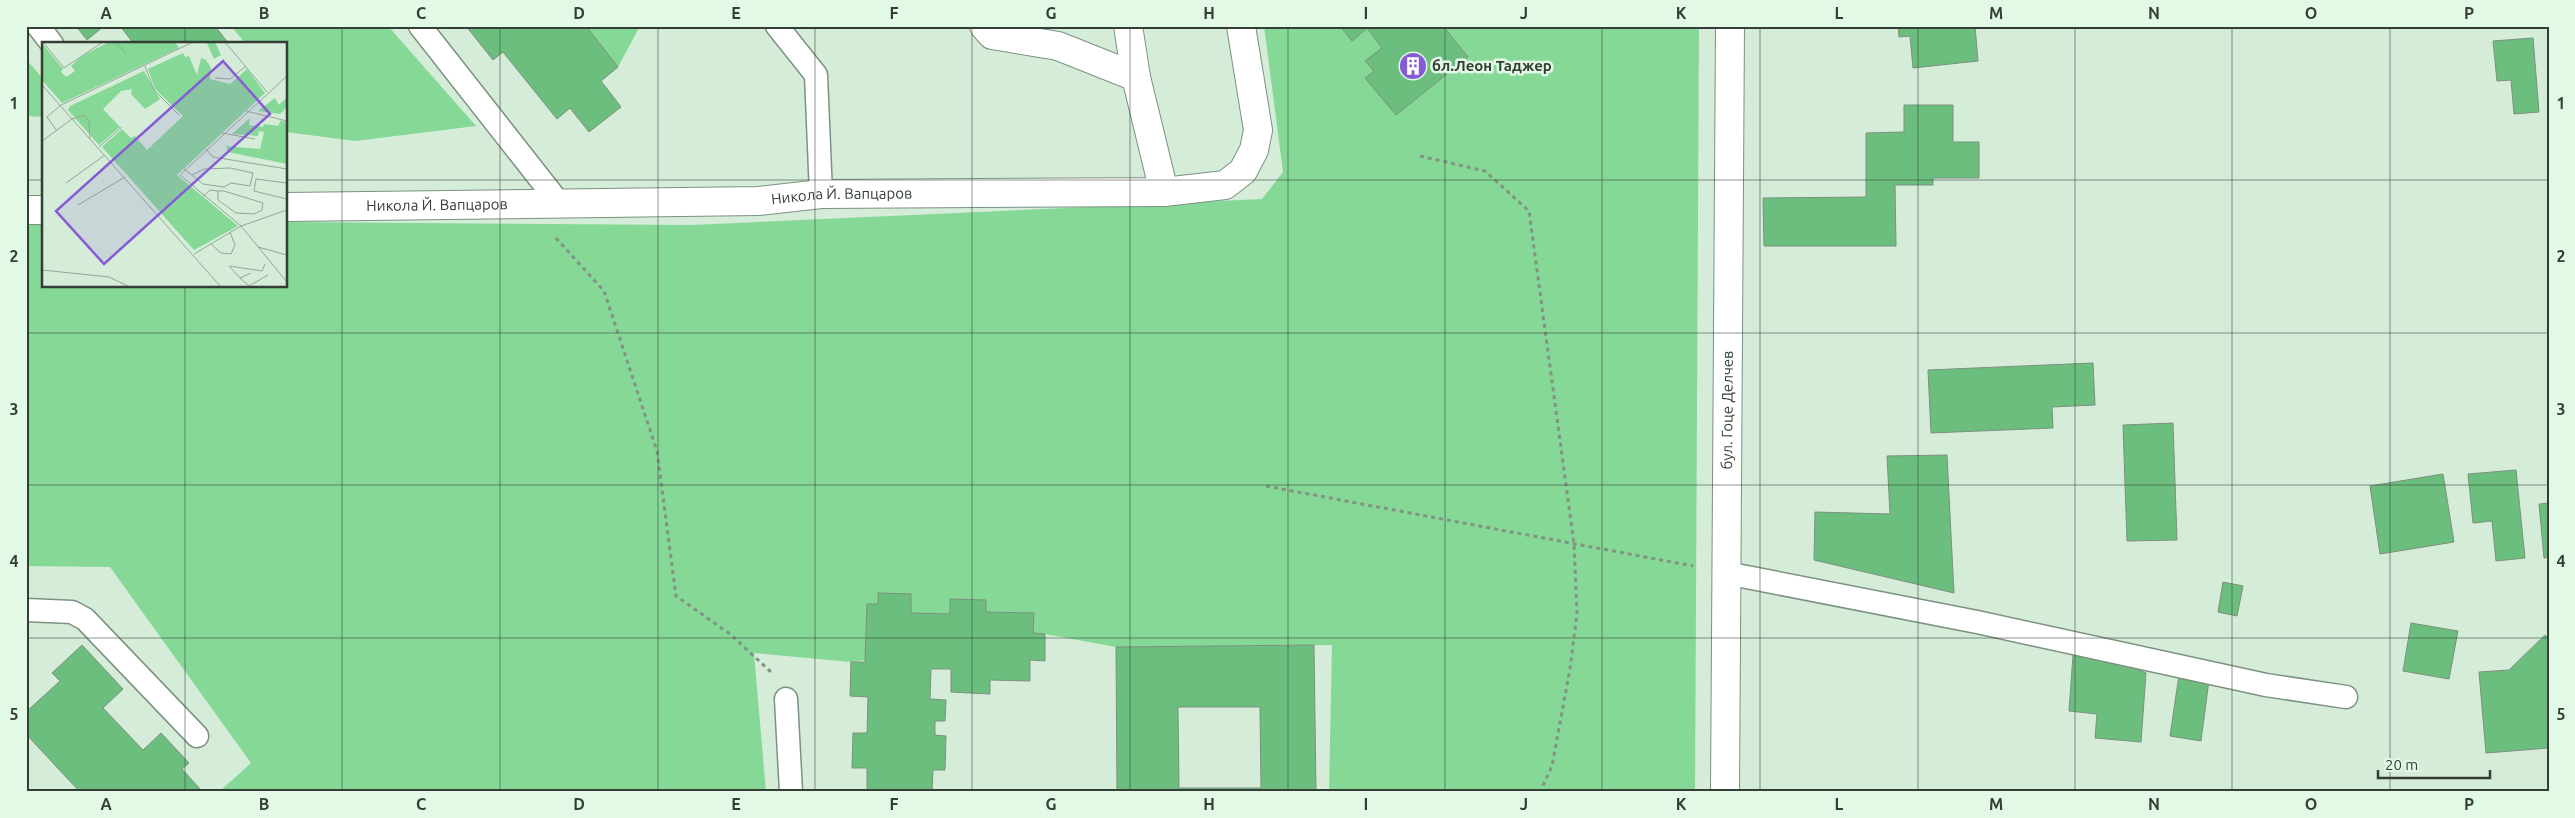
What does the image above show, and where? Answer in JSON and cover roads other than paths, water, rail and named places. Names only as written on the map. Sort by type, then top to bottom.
[{"type":"street","points":[[984,26],[992,35],[1058,46],[1136,77]]},
{"type":"street","points":[[1128,26],[1136,77],[1164,192]]},
{"type":"street","name":"Никола Й. Вапцаров","points":[[288,207],[758,201],[821,194],[1164,192],[1225,185],[1243,171],[1254,150],[1258,130],[1241,26]]},
{"type":"street","name":"бул. Гоце Делчев","points":[[1725,792],[1730,26]]},
{"type":"street","points":[[26,210],[42,210]]},
{"type":"lane","points":[[38,26],[50,42]]},
{"type":"lane","points":[[420,26],[552,203]]},
{"type":"lane","points":[[777,26],[816,75],[821,194]]},
{"type":"lane","points":[[1726,573],[1977,622],[2266,685],[2346,697]]},
{"type":"lane","points":[[26,610],[72,612],[85,619],[197,736]]},
{"type":"lane","points":[[786,699],[792,792]]},
{"type":"place","name":"бл.Леон Таджер","points":[[1413,66]]}]
